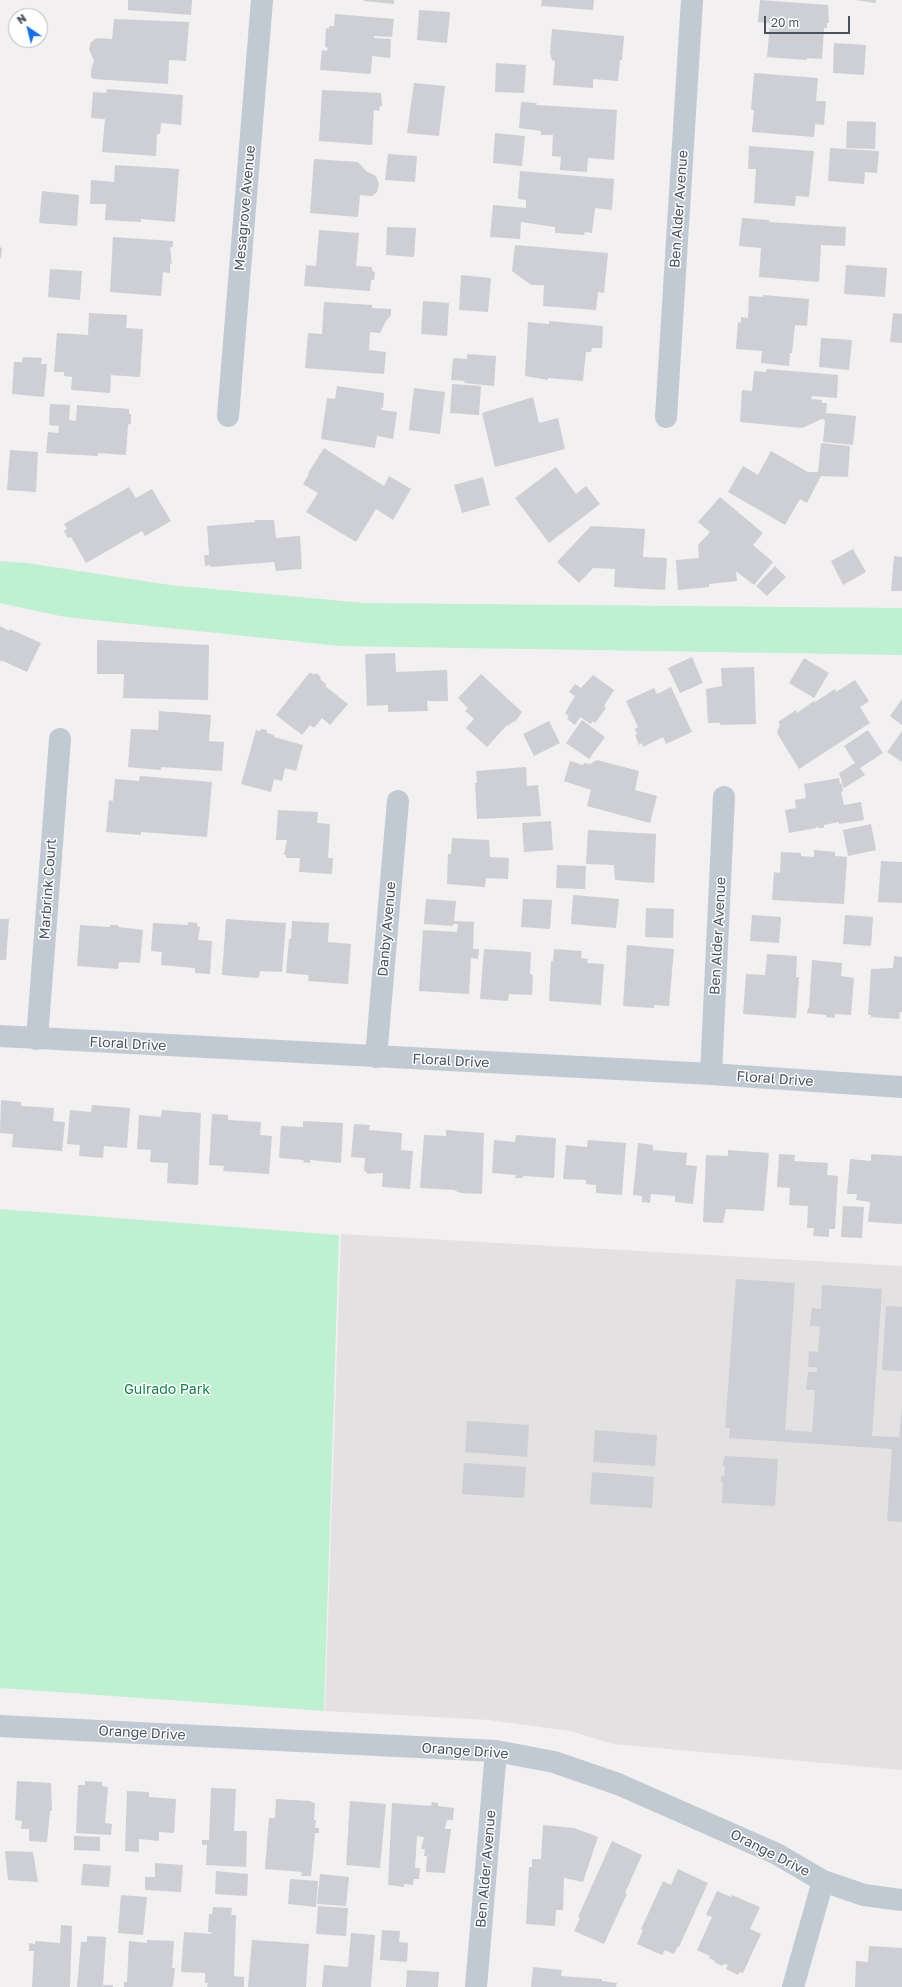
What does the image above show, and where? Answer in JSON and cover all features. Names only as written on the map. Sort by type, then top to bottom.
[{"type":"street","name":"Mesagrove Avenue","points":[[228,416],[262,0]]},
{"type":"street","name":"Ben Alder Avenue","points":[[666,418],[692,0]]},
{"type":"street","name":"Marbrink Court","points":[[37,1039],[60,739]]},
{"type":"street","name":"Ben Alder Avenue","points":[[711,1074],[724,797]]},
{"type":"street","name":"Danby Avenue","points":[[376,1057],[398,801]]},
{"type":"street","name":"Floral Drive","points":[[0,1036],[711,1074],[902,1087]]},
{"type":"street","name":"Orange Drive","points":[[0,1726],[496,1751],[554,1762],[618,1784],[777,1854],[823,1881],[864,1895],[902,1900]]},
{"type":"street","name":"Ben Alder Avenue","points":[[476,1987],[496,1751]]},
{"type":"street","points":[[793,1987],[823,1881]]},
{"type":"shaded area","points":[[341,1234],[902,1266],[902,1770],[613,1744],[570,1731],[489,1720],[325,1711]]},
{"type":"green space","points":[[0,561],[27,563],[170,585],[364,603],[902,608],[902,655],[340,646],[65,617],[0,603]]},
{"type":"green space","name":"Guirado Park","points":[[0,1209],[339,1235],[324,1711],[0,1688]]},
{"type":"building","points":[[128,0],[192,0],[191,15],[128,10]]},
{"type":"building","points":[[394,0],[394,4],[364,1]]},
{"type":"building","points":[[542,0],[594,0],[593,10],[541,6]]},
{"type":"building","points":[[760,0],[828,5],[829,23],[827,23],[827,28],[824,28],[822,59],[807,58],[807,60],[767,57],[770,23],[758,22]]},
{"type":"building","points":[[855,0],[876,0],[876,3]]},
{"type":"building","points":[[419,10],[450,12],[447,43],[417,40]]},
{"type":"building","points":[[335,14],[394,19],[392,37],[374,36],[374,38],[391,39],[390,58],[372,56],[371,74],[320,70],[322,50],[327,51],[328,48],[325,47],[326,28],[329,29],[329,26],[334,26]]},
{"type":"building","points":[[114,19],[189,22],[186,61],[169,60],[168,84],[94,79],[91,77],[91,70],[94,61],[89,49],[91,42],[97,38],[112,39]]},
{"type":"building","points":[[552,29],[624,36],[618,81],[593,79],[593,88],[553,85],[555,61],[552,60],[550,53]]},
{"type":"building","points":[[834,43],[866,45],[864,75],[833,73]]},
{"type":"building","points":[[496,63],[526,65],[524,93],[495,92]]},
{"type":"building","points":[[754,73],[818,78],[816,101],[826,101],[824,125],[815,124],[814,137],[752,132],[754,110],[751,110]]},
{"type":"building","points":[[414,83],[445,86],[439,136],[407,133]]},
{"type":"building","points":[[107,89],[183,95],[181,125],[161,123],[160,134],[157,134],[156,156],[102,152],[105,119],[91,118],[93,92],[106,93]]},
{"type":"building","points":[[322,90],[381,93],[382,106],[380,106],[379,111],[374,110],[372,145],[319,141]]},
{"type":"building","points":[[521,102],[537,103],[536,105],[617,110],[614,160],[588,158],[587,172],[560,170],[561,157],[552,156],[553,135],[541,135],[541,131],[519,128]]},
{"type":"building","points":[[847,121],[876,122],[875,149],[846,148]]},
{"type":"building","points":[[495,133],[525,136],[522,166],[493,163]]},
{"type":"building","points":[[749,146],[814,151],[809,197],[796,196],[795,206],[754,203],[756,169],[748,169]]},
{"type":"building","points":[[830,148],[879,151],[877,173],[865,172],[864,184],[828,181]]},
{"type":"building","points":[[388,154],[417,156],[415,182],[385,180]]},
{"type":"building","points":[[314,159],[358,162],[366,171],[376,176],[379,184],[377,192],[372,196],[360,195],[358,217],[310,213]]},
{"type":"building","points":[[115,165],[179,169],[175,222],[141,219],[141,222],[105,220],[106,204],[90,204],[91,180],[114,182]]},
{"type":"building","points":[[520,171],[614,179],[612,210],[595,208],[592,233],[585,232],[584,235],[555,233],[555,227],[521,222],[520,239],[490,237],[493,205],[526,208],[526,200],[518,199]]},
{"type":"building","points":[[42,191],[79,195],[77,226],[39,223]]},
{"type":"building","points":[[742,218],[769,220],[769,222],[846,227],[845,246],[821,245],[819,282],[759,277],[761,248],[739,246]]},
{"type":"building","points":[[387,227],[416,228],[414,257],[386,255]]},
{"type":"building","points":[[319,230],[359,233],[356,266],[372,267],[372,271],[375,272],[374,280],[371,280],[370,291],[304,286],[306,265],[316,266]]},
{"type":"building","points":[[113,237],[173,241],[173,247],[170,247],[172,264],[170,263],[170,273],[163,272],[161,296],[110,292]]},
{"type":"building","points":[[515,245],[608,253],[604,293],[598,292],[596,310],[543,306],[544,285],[531,285],[512,271]]},
{"type":"building","points":[[0,247],[2,248],[1,258],[0,258]]},
{"type":"building","points":[[846,265],[887,268],[885,297],[844,294]]},
{"type":"building","points":[[50,269],[82,271],[80,300],[48,297]]},
{"type":"building","points":[[461,275],[491,278],[488,312],[459,310]]},
{"type":"building","points":[[763,295],[809,299],[807,326],[795,325],[789,366],[761,363],[762,351],[736,349],[738,322],[741,323],[741,317],[748,318],[749,296],[763,297]]},
{"type":"building","points":[[423,301],[449,303],[447,336],[421,334]]},
{"type":"building","points":[[324,302],[372,305],[372,308],[391,309],[391,315],[380,333],[370,332],[369,350],[386,352],[384,374],[305,368],[308,333],[322,334]]},
{"type":"building","points":[[89,313],[127,315],[126,328],[143,329],[140,377],[111,375],[110,393],[71,390],[72,377],[64,376],[64,372],[54,372],[57,333],[88,335]]},
{"type":"building","points":[[893,313],[902,314],[902,343],[890,342]]},
{"type":"building","points":[[549,321],[603,326],[602,348],[592,348],[591,352],[586,352],[583,381],[548,378],[548,380],[525,376],[528,322],[549,324]]},
{"type":"building","points":[[821,338],[852,340],[849,370],[819,367]]},
{"type":"building","points":[[467,354],[496,356],[494,386],[451,380],[453,358],[467,359]]},
{"type":"building","points":[[23,357],[42,358],[41,364],[47,364],[44,397],[12,394],[14,362],[22,362]]},
{"type":"building","points":[[767,369],[838,375],[837,398],[812,396],[811,399],[822,400],[822,403],[827,403],[826,413],[856,416],[853,445],[823,442],[825,420],[822,419],[802,428],[740,422],[742,390],[752,391],[754,371],[766,372]]},
{"type":"building","points":[[452,384],[481,386],[479,415],[450,413]]},
{"type":"building","points":[[337,386],[384,393],[383,408],[381,407],[381,410],[397,412],[393,439],[377,436],[375,448],[321,439],[327,398],[335,399]]},
{"type":"building","points":[[414,388],[445,392],[440,434],[409,430]]},
{"type":"building","points":[[533,397],[539,423],[558,418],[565,449],[495,467],[482,413]]},
{"type":"building","points":[[50,404],[70,405],[69,420],[76,421],[77,405],[129,409],[131,423],[128,425],[126,455],[98,453],[98,456],[46,453],[48,432],[58,433],[59,426],[49,425]]},
{"type":"building","points":[[821,443],[850,446],[848,477],[821,476],[807,503],[800,499],[785,525],[728,492],[743,466],[758,475],[771,451],[808,472],[818,472]]},
{"type":"building","points":[[324,448],[384,486],[389,476],[411,489],[393,520],[376,509],[356,542],[306,512],[318,493],[303,484],[309,474],[308,473]]},
{"type":"building","points":[[10,450],[38,452],[36,492],[7,490]]},
{"type":"building","points":[[556,467],[576,494],[586,486],[600,504],[549,543],[515,498]]},
{"type":"building","points":[[483,477],[490,505],[462,513],[454,485]]},
{"type":"building","points":[[129,487],[136,498],[152,489],[171,521],[145,536],[142,531],[86,563],[71,537],[68,538],[64,531],[67,529],[64,524]]},
{"type":"building","points":[[720,497],[763,533],[753,545],[773,562],[754,585],[736,571],[737,581],[709,584],[709,587],[678,590],[676,560],[699,558],[698,545],[710,532],[698,522]]},
{"type":"building","points":[[255,520],[274,520],[276,538],[300,536],[302,569],[276,571],[274,562],[210,567],[210,565],[205,566],[204,555],[209,555],[207,526],[255,522]]},
{"type":"building","points":[[591,526],[645,529],[643,557],[667,558],[665,590],[614,587],[615,569],[593,568],[579,583],[557,562]]},
{"type":"building","points":[[853,549],[866,572],[843,585],[831,561]]},
{"type":"building","points":[[894,556],[902,557],[902,591],[891,591]]},
{"type":"building","points":[[775,566],[786,577],[767,596],[756,586]]},
{"type":"building","points":[[0,626],[41,643],[27,672],[1,660],[0,663]]},
{"type":"building","points":[[97,640],[209,645],[208,700],[123,698],[124,674],[97,674]]},
{"type":"building","points":[[395,653],[396,672],[447,670],[448,701],[427,701],[428,711],[388,712],[388,705],[367,706],[365,654]]},
{"type":"building","points":[[692,657],[703,683],[680,693],[668,668]]},
{"type":"building","points":[[804,658],[829,673],[814,698],[789,683]]},
{"type":"building","points":[[754,667],[756,724],[720,725],[720,723],[708,723],[706,689],[722,686],[721,668]]},
{"type":"building","points":[[310,672],[314,675],[316,673],[321,677],[320,679],[327,685],[325,686],[348,704],[330,725],[322,718],[314,728],[310,725],[302,735],[276,715]]},
{"type":"building","points":[[481,674],[522,712],[515,722],[514,721],[508,726],[507,725],[487,747],[466,728],[474,719],[465,711],[468,708],[458,698]]},
{"type":"building","points":[[593,675],[614,690],[604,706],[606,708],[595,723],[593,721],[591,724],[580,717],[575,725],[567,719],[569,717],[565,713],[575,696],[569,692],[575,684],[581,688]]},
{"type":"building","points":[[855,680],[869,701],[860,707],[870,723],[799,769],[777,733],[780,724],[778,722],[796,710],[797,713],[835,689],[836,692]]},
{"type":"building","points":[[671,687],[692,732],[666,744],[663,737],[643,747],[642,743],[639,745],[635,735],[637,734],[635,729],[638,727],[626,701],[654,688],[657,694]]},
{"type":"building","points":[[902,699],[902,725],[890,716]]},
{"type":"building","points":[[159,711],[211,715],[209,741],[224,742],[222,771],[161,767],[161,770],[128,767],[131,729],[158,730]]},
{"type":"building","points":[[582,720],[605,737],[589,759],[566,743]]},
{"type":"building","points":[[549,721],[560,743],[534,756],[523,734]]},
{"type":"building","points":[[261,729],[267,730],[267,733],[274,735],[274,737],[303,745],[296,771],[285,768],[282,781],[274,779],[271,792],[241,784],[256,730],[260,731]]},
{"type":"building","points":[[868,730],[883,753],[860,768],[865,775],[844,788],[839,773],[855,763],[844,746]]},
{"type":"building","points":[[902,731],[902,762],[887,752]]},
{"type":"building","points":[[597,760],[639,771],[635,790],[657,796],[650,823],[587,806],[591,790],[564,781],[570,761],[583,765],[584,763],[590,764]]},
{"type":"building","points":[[526,767],[527,786],[538,785],[541,816],[477,819],[475,783],[477,783],[476,771]]},
{"type":"building","points":[[140,776],[212,782],[207,837],[141,832],[141,835],[106,832],[109,800],[113,801],[115,779],[139,781]]},
{"type":"building","points":[[839,778],[840,784],[842,783],[843,791],[841,792],[844,805],[861,802],[864,820],[839,824],[839,822],[824,825],[824,828],[818,828],[818,826],[816,828],[789,833],[785,810],[796,808],[795,800],[806,798],[804,784]]},
{"type":"building","points":[[278,810],[318,812],[317,823],[330,824],[328,858],[333,858],[332,874],[299,872],[300,858],[286,858],[286,855],[284,855],[287,840],[276,840]]},
{"type":"building","points":[[551,821],[553,850],[524,852],[522,823]]},
{"type":"building","points":[[871,824],[876,850],[848,856],[843,830]]},
{"type":"building","points":[[588,830],[656,834],[654,883],[615,880],[614,865],[586,864]]},
{"type":"building","points":[[452,838],[489,840],[490,857],[509,858],[508,879],[486,878],[485,887],[447,884],[448,854],[451,854]]},
{"type":"building","points":[[814,850],[835,852],[835,856],[847,857],[844,904],[772,900],[774,872],[780,873],[781,852],[801,853],[801,856],[814,857]]},
{"type":"building","points":[[881,861],[902,862],[902,903],[878,902]]},
{"type":"building","points":[[557,865],[586,866],[585,889],[556,888]]},
{"type":"building","points":[[573,895],[619,899],[616,928],[571,924]]},
{"type":"building","points":[[426,899],[456,901],[454,921],[474,922],[473,949],[479,949],[478,959],[471,958],[469,994],[419,991],[423,930],[457,932],[458,924],[453,924],[453,926],[424,924]]},
{"type":"building","points":[[523,899],[552,900],[550,929],[521,927]]},
{"type":"building","points":[[646,908],[674,909],[673,938],[645,937]]},
{"type":"building","points":[[752,915],[781,917],[779,943],[750,941]]},
{"type":"building","points":[[845,915],[873,917],[871,946],[843,944]]},
{"type":"building","points":[[0,919],[9,919],[6,960],[0,960]]},
{"type":"building","points":[[226,919],[286,923],[282,972],[260,971],[259,978],[222,975]]},
{"type":"building","points":[[292,921],[329,923],[328,942],[351,944],[348,984],[308,981],[309,975],[286,973]]},
{"type":"building","points":[[188,922],[197,923],[197,926],[200,927],[198,940],[212,941],[210,974],[195,973],[195,968],[161,965],[162,952],[151,951],[153,923],[188,925]]},
{"type":"building","points":[[80,925],[110,927],[110,925],[118,925],[118,927],[143,930],[140,963],[119,962],[118,969],[77,966]]},
{"type":"building","points":[[627,945],[674,949],[669,1006],[654,1005],[654,1008],[623,1006]]},
{"type":"building","points":[[484,949],[531,952],[530,974],[533,975],[532,995],[509,994],[508,1001],[480,999]]},
{"type":"building","points":[[554,949],[582,951],[581,958],[588,959],[587,963],[604,964],[601,1005],[549,1001],[551,961],[553,961]]},
{"type":"building","points":[[767,954],[797,956],[796,977],[799,977],[796,1018],[743,1014],[746,974],[765,975]]},
{"type":"building","points":[[894,956],[902,957],[902,1012],[900,1012],[899,1019],[871,1017],[871,1015],[868,1015],[871,969],[893,968]]},
{"type":"building","points":[[812,960],[842,963],[841,976],[854,978],[851,1015],[835,1014],[835,1018],[826,1017],[826,1015],[807,1013],[809,1008]]},
{"type":"building","points":[[1,1100],[21,1102],[21,1106],[54,1108],[53,1121],[65,1122],[62,1151],[12,1147],[13,1134],[0,1133]]},
{"type":"building","points":[[92,1105],[130,1108],[127,1148],[104,1146],[103,1158],[79,1156],[80,1145],[67,1144],[70,1110],[91,1112]]},
{"type":"building","points":[[162,1110],[201,1113],[198,1185],[167,1183],[168,1163],[150,1162],[151,1150],[137,1149],[139,1115],[161,1117]]},
{"type":"building","points":[[212,1114],[228,1115],[228,1120],[261,1122],[260,1135],[272,1136],[269,1174],[223,1171],[224,1166],[209,1165]]},
{"type":"building","points":[[303,1121],[343,1123],[341,1163],[310,1160],[310,1163],[303,1162],[304,1160],[279,1158],[281,1126],[303,1127]]},
{"type":"building","points":[[354,1124],[370,1125],[369,1130],[402,1133],[401,1150],[413,1151],[410,1189],[382,1187],[383,1173],[367,1174],[367,1172],[364,1171],[365,1158],[351,1157]]},
{"type":"building","points":[[446,1130],[484,1133],[482,1194],[460,1193],[454,1190],[420,1188],[424,1135],[446,1136]]},
{"type":"building","points":[[516,1135],[556,1138],[554,1178],[523,1176],[523,1178],[515,1178],[516,1175],[492,1173],[494,1140],[515,1142]]},
{"type":"building","points":[[588,1140],[626,1143],[622,1195],[596,1193],[596,1185],[586,1184],[586,1180],[563,1179],[566,1145],[587,1147]]},
{"type":"building","points":[[638,1143],[653,1145],[653,1150],[687,1153],[686,1165],[697,1166],[693,1204],[675,1202],[675,1196],[651,1194],[650,1203],[642,1202],[642,1196],[633,1195]]},
{"type":"building","points":[[728,1150],[769,1153],[764,1211],[726,1209],[723,1223],[703,1222],[706,1155],[728,1156]]},
{"type":"building","points":[[779,1154],[795,1155],[794,1161],[828,1163],[827,1175],[838,1176],[835,1229],[829,1229],[829,1237],[813,1236],[814,1228],[807,1228],[808,1206],[789,1205],[790,1188],[777,1187]]},
{"type":"building","points":[[871,1154],[902,1156],[902,1224],[868,1222],[870,1202],[856,1200],[857,1194],[847,1194],[850,1159],[871,1161]]},
{"type":"building","points":[[843,1206],[864,1207],[862,1238],[841,1237]]},
{"type":"building","points":[[736,1279],[795,1283],[785,1430],[812,1432],[815,1390],[806,1390],[808,1372],[817,1372],[817,1367],[808,1367],[809,1351],[818,1352],[820,1326],[810,1326],[812,1308],[821,1309],[822,1285],[882,1289],[872,1436],[899,1437],[902,1406],[902,1522],[887,1521],[892,1449],[729,1438],[730,1428],[725,1428]]},
{"type":"building","points":[[886,1306],[902,1307],[902,1371],[882,1370]]},
{"type":"building","points":[[467,1421],[529,1425],[527,1457],[465,1452]]},
{"type":"building","points":[[595,1430],[657,1435],[655,1466],[593,1462]]},
{"type":"building","points":[[725,1456],[778,1459],[775,1506],[722,1503],[723,1482],[721,1482],[721,1476],[724,1477],[725,1466],[722,1466]]},
{"type":"building","points":[[464,1463],[526,1467],[524,1498],[462,1494]]},
{"type":"building","points":[[592,1472],[654,1477],[652,1508],[590,1504]]},
{"type":"building","points":[[17,1781],[51,1783],[52,1811],[50,1811],[47,1842],[29,1841],[29,1829],[21,1829],[22,1821],[15,1820]]},
{"type":"building","points":[[85,1781],[102,1782],[102,1786],[108,1787],[105,1823],[112,1824],[111,1835],[76,1833],[78,1785],[85,1785]]},
{"type":"building","points":[[211,1788],[236,1789],[234,1831],[247,1831],[246,1867],[206,1865],[207,1845],[202,1845],[202,1840],[209,1840]]},
{"type":"building","points":[[127,1791],[149,1792],[149,1797],[176,1799],[174,1833],[159,1832],[159,1841],[139,1839],[139,1852],[125,1851]]},
{"type":"building","points":[[276,1799],[310,1801],[315,1803],[315,1828],[319,1828],[319,1833],[315,1833],[311,1876],[301,1876],[302,1872],[265,1869],[269,1818],[275,1818]]},
{"type":"building","points":[[350,1801],[386,1804],[380,1868],[346,1865]]},
{"type":"building","points":[[432,1802],[438,1803],[438,1806],[454,1808],[453,1820],[447,1820],[445,1829],[451,1829],[445,1873],[426,1872],[427,1856],[424,1856],[425,1849],[421,1849],[424,1837],[417,1836],[415,1868],[420,1868],[419,1879],[414,1879],[413,1885],[404,1884],[404,1887],[388,1885],[392,1803],[431,1806]]},
{"type":"building","points":[[543,1825],[574,1828],[598,1837],[583,1882],[564,1878],[563,1910],[556,1910],[555,1926],[526,1924],[529,1867],[532,1867],[532,1859],[541,1859]]},
{"type":"building","points":[[74,1836],[100,1837],[100,1851],[74,1850]]},
{"type":"building","points":[[612,1841],[642,1855],[625,1893],[627,1894],[604,1944],[574,1931],[580,1918],[578,1917]]},
{"type":"building","points":[[5,1851],[33,1852],[38,1882],[8,1880]]},
{"type":"building","points":[[155,1863],[183,1865],[181,1892],[145,1890],[145,1877],[155,1877]]},
{"type":"building","points":[[83,1864],[111,1866],[109,1887],[81,1885]]},
{"type":"building","points":[[678,1869],[708,1883],[679,1947],[678,1946],[674,1954],[665,1950],[662,1955],[637,1944],[643,1930],[641,1929],[663,1881],[671,1885]]},
{"type":"building","points":[[216,1871],[248,1874],[247,1896],[215,1894]]},
{"type":"building","points":[[320,1874],[349,1877],[346,1906],[317,1904]]},
{"type":"building","points":[[290,1879],[318,1881],[316,1907],[288,1904]]},
{"type":"building","points":[[717,1891],[731,1897],[732,1895],[760,1907],[750,1929],[761,1934],[743,1973],[740,1972],[738,1975],[726,1969],[728,1965],[723,1964],[722,1966],[709,1958],[710,1956],[697,1950],[712,1917],[706,1915]]},
{"type":"building","points":[[121,1895],[147,1897],[143,1935],[118,1933]]},
{"type":"building","points":[[318,1906],[348,1908],[346,1936],[316,1934]]},
{"type":"building","points":[[213,1907],[232,1908],[231,1915],[236,1915],[234,1976],[244,1977],[244,1987],[207,1987],[208,1983],[205,1983],[205,1973],[181,1972],[184,1932],[211,1934],[212,1932],[208,1932],[209,1914],[212,1914]]},
{"type":"building","points":[[61,1925],[72,1926],[70,1987],[32,1987],[34,1951],[29,1951],[29,1943],[35,1944],[35,1941],[60,1943]]},
{"type":"building","points":[[382,1930],[400,1931],[399,1942],[408,1943],[407,1962],[380,1960]]},
{"type":"building","points":[[351,1933],[375,1935],[371,1987],[322,1987],[324,1965],[348,1967]]},
{"type":"building","points":[[87,1936],[106,1937],[103,1985],[113,1985],[113,1987],[77,1987],[81,1942],[87,1942]]},
{"type":"building","points":[[147,1940],[174,1941],[172,1968],[175,1968],[173,1986],[124,1987],[124,1982],[127,1982],[129,1941],[147,1943]]},
{"type":"building","points":[[252,1940],[309,1944],[306,1987],[248,1987]]},
{"type":"building","points":[[869,1946],[902,1948],[902,1987],[855,1987],[856,1961],[868,1962]]},
{"type":"building","points":[[533,1967],[562,1970],[561,1976],[602,1979],[602,1981],[617,1983],[616,1987],[531,1987]]},
{"type":"building","points":[[407,1970],[439,1972],[438,1987],[406,1987]]}]
